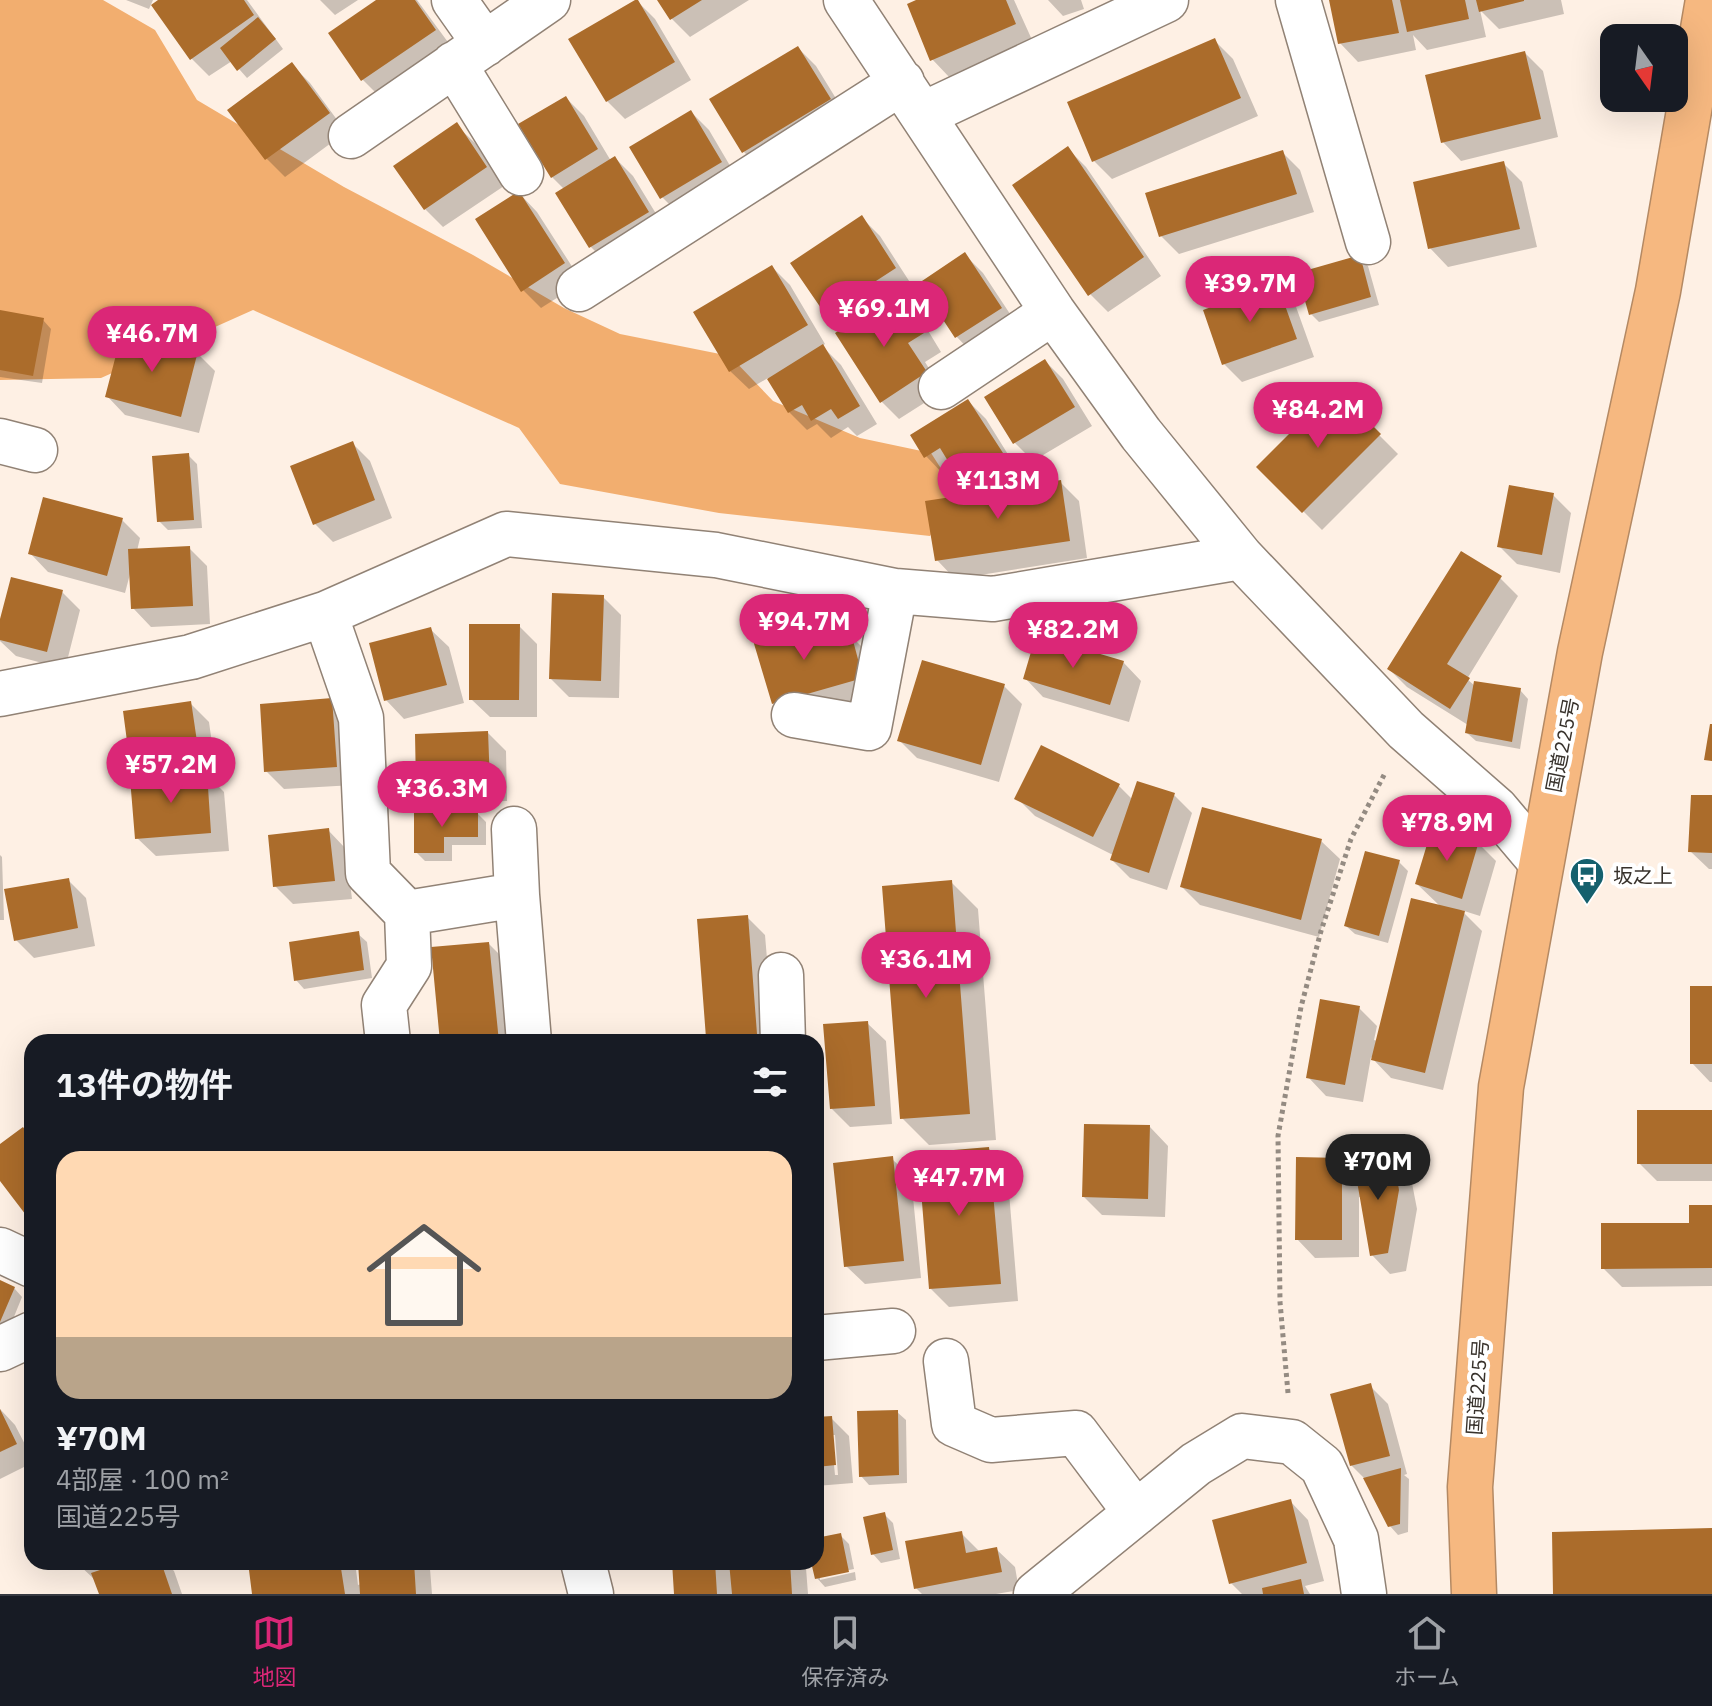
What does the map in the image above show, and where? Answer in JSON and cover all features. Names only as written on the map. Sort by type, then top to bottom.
[{"type":"highway","name":"国道225号","points":[[1474,1594],[1470,1487],[1501,1087],[1580,652],[1658,291],[1708,0]]},
{"type":"street","points":[[454,0],[470,54],[521,173]]},
{"type":"street","points":[[351,136],[548,0]]},
{"type":"street","points":[[846,0],[1053,312],[1141,434],[1241,557],[1406,730],[1496,809],[1540,861]]},
{"type":"street","points":[[579,289],[913,98],[1166,0]]},
{"type":"street","points":[[1298,0],[1368,242]]},
{"type":"street","points":[[941,387],[1053,312]]},
{"type":"street","points":[[0,694],[191,657],[325,614],[506,534],[716,555],[895,591],[993,599],[1241,557]]},
{"type":"street","points":[[794,715],[869,728],[895,591]]},
{"type":"street","points":[[325,614],[361,718],[368,873],[407,913],[409,966],[384,1005],[387,1034]]},
{"type":"street","points":[[514,829],[528,1034]]},
{"type":"street","points":[[407,913],[517,895]]},
{"type":"street","points":[[781,975],[783,1034]]},
{"type":"street","points":[[0,1250],[24,1261]]},
{"type":"street","points":[[824,1337],[893,1331]]},
{"type":"street","points":[[0,1349],[24,1338]]},
{"type":"street","points":[[946,1361],[954,1424],[991,1440],[1076,1433],[1136,1513]]},
{"type":"street","points":[[1036,1594],[1196,1464],[1242,1436],[1292,1442],[1322,1466],[1356,1539],[1364,1594]]},
{"type":"street","points":[[585,1570],[591,1594]]},
{"type":"path","points":[[1292,1442],[1280,1302],[1278,1136],[1301,1007],[1321,931],[1351,839],[1406,730]]},
{"type":"shaded area","points":[[0,0],[103,0],[155,30],[197,100],[344,187],[473,255],[564,308],[620,334],[730,356],[773,401],[860,438],[931,453],[956,492],[930,536],[719,513],[560,484],[519,428],[253,310],[101,378],[0,380]]},
{"type":"building","points":[[158,0],[244,0],[254,15],[190,60],[151,5]]},
{"type":"building","points":[[376,0],[415,0],[436,30],[361,81],[328,33]]},
{"type":"building","points":[[638,0],[675,62],[606,102],[568,39]]},
{"type":"building","points":[[657,0],[702,0],[670,20]]},
{"type":"building","points":[[916,0],[1006,0],[1016,24],[930,61],[907,4]]},
{"type":"building","points":[[1329,0],[1392,0],[1399,33],[1338,44]]},
{"type":"building","points":[[1400,0],[1465,0],[1469,19],[1407,32]]},
{"type":"building","points":[[1476,0],[1524,0],[1524,1],[1479,12]]},
{"type":"building","points":[[258,17],[276,39],[237,71],[220,48]]},
{"type":"building","points":[[1215,38],[1241,98],[1092,162],[1067,102]]},
{"type":"building","points":[[798,46],[831,99],[742,153],[709,99]]},
{"type":"building","points":[[1525,51],[1541,119],[1441,143],[1425,75]]},
{"type":"building","points":[[292,62],[330,113],[265,160],[227,110]]},
{"type":"building","points":[[566,96],[598,149],[551,178],[518,124]]},
{"type":"building","points":[[691,110],[722,162],[660,199],[629,147]]},
{"type":"building","points":[[457,122],[487,167],[424,210],[393,166]]},
{"type":"building","points":[[1068,146],[1144,257],[1088,296],[1012,185]]},
{"type":"building","points":[[1283,150],[1297,194],[1159,237],[1145,193]]},
{"type":"building","points":[[615,156],[649,212],[589,248],[555,193]]},
{"type":"building","points":[[1504,161],[1520,229],[1428,249],[1413,182]]},
{"type":"building","points":[[519,191],[565,263],[521,292],[475,219]]},
{"type":"building","points":[[862,215],[896,268],[825,314],[790,263]]},
{"type":"building","points":[[965,252],[1002,308],[955,338],[919,283]]},
{"type":"building","points":[[1360,255],[1371,297],[1309,315],[1297,273]]},
{"type":"building","points":[[772,265],[808,325],[729,372],[693,312]]},
{"type":"building","points":[[1277,283],[1297,339],[1222,365],[1203,310]]},
{"type":"building","points":[[882,303],[889,315],[906,304],[924,333],[908,343],[927,372],[880,403],[835,333]]},
{"type":"building","points":[[0,310],[44,318],[33,376],[0,370]]},
{"type":"building","points":[[122,332],[198,351],[181,417],[105,397]]},
{"type":"building","points":[[823,344],[860,406],[838,419],[831,409],[811,421],[802,405],[788,413],[767,379]]},
{"type":"building","points":[[1045,359],[1075,407],[1013,444],[984,397]]},
{"type":"building","points":[[1335,388],[1381,434],[1302,513],[1256,467]]},
{"type":"building","points":[[968,399],[1003,453],[969,474],[961,460],[951,466],[940,448],[924,458],[910,435]]},
{"type":"building","points":[[353,441],[375,500],[313,525],[290,466]]},
{"type":"building","points":[[189,453],[194,520],[157,522],[152,456]]},
{"type":"building","points":[[1061,480],[1070,541],[935,561],[925,501]]},
{"type":"building","points":[[1509,485],[1554,493],[1542,555],[1497,547]]},
{"type":"building","points":[[43,497],[123,518],[107,576],[28,554]]},
{"type":"building","points":[[190,546],[193,606],[131,609],[128,549]]},
{"type":"building","points":[[1461,551],[1502,576],[1447,664],[1470,678],[1450,709],[1387,669]]},
{"type":"building","points":[[11,577],[63,590],[47,652],[0,640],[0,619]]},
{"type":"building","points":[[552,593],[604,595],[601,681],[549,679]]},
{"type":"building","points":[[807,620],[814,644],[851,633],[863,678],[772,704],[752,637]]},
{"type":"building","points":[[469,624],[520,624],[519,700],[469,700]]},
{"type":"building","points":[[431,627],[447,685],[384,701],[369,643]]},
{"type":"building","points":[[1036,635],[1124,661],[1110,705],[1023,679]]},
{"type":"building","points":[[922,660],[1005,684],[981,765],[897,741]]},
{"type":"building","points":[[1474,681],[1521,688],[1512,742],[1465,733]]},
{"type":"building","points":[[332,698],[337,767],[264,772],[260,704]]},
{"type":"building","points":[[191,701],[199,755],[130,764],[123,711]]},
{"type":"building","points":[[1712,724],[1712,761],[1704,760]]},
{"type":"building","points":[[488,731],[490,784],[416,786],[415,734]]},
{"type":"building","points":[[1041,745],[1120,784],[1093,837],[1014,799]]},
{"type":"building","points":[[207,772],[211,833],[135,839],[130,778]]},
{"type":"building","points":[[1137,781],[1175,793],[1149,873],[1110,860]]},
{"type":"building","points":[[1691,795],[1712,795],[1712,853],[1688,852]]},
{"type":"building","points":[[1202,807],[1322,839],[1301,920],[1180,887]]},
{"type":"building","points":[[414,811],[478,811],[478,837],[444,837],[444,853],[414,853]]},
{"type":"building","points":[[329,828],[335,881],[273,887],[268,835]]},
{"type":"building","points":[[1432,828],[1479,841],[1462,899],[1415,884]]},
{"type":"building","points":[[1365,851],[1400,860],[1379,936],[1344,926]]},
{"type":"building","points":[[69,878],[78,928],[14,941],[4,889]]},
{"type":"building","points":[[952,880],[970,1114],[900,1119],[882,886]]},
{"type":"building","points":[[1411,898],[1465,911],[1425,1073],[1371,1060]]},
{"type":"building","points":[[748,915],[757,1034],[706,1034],[697,919]]},
{"type":"building","points":[[359,931],[364,970],[294,981],[289,942]]},
{"type":"building","points":[[489,942],[498,1034],[439,1034],[431,947]]},
{"type":"building","points":[[1690,986],[1712,986],[1712,1064],[1690,1064]]},
{"type":"building","points":[[1320,999],[1360,1006],[1345,1085],[1306,1078]]},
{"type":"building","points":[[868,1021],[875,1106],[830,1109],[823,1024]]},
{"type":"building","points":[[1637,1110],[1712,1110],[1712,1164],[1637,1164]]},
{"type":"building","points":[[1084,1124],[1150,1125],[1148,1199],[1082,1197]]},
{"type":"building","points":[[24,1128],[24,1212],[0,1181],[0,1144]]},
{"type":"building","points":[[989,1147],[1001,1284],[929,1289],[918,1153]]},
{"type":"building","points":[[893,1156],[904,1261],[844,1267],[833,1163]]},
{"type":"building","points":[[1296,1157],[1342,1158],[1342,1240],[1295,1240]]},
{"type":"building","points":[[1393,1157],[1399,1190],[1388,1253],[1370,1256],[1354,1164]]},
{"type":"building","points":[[1689,1205],[1712,1205],[1712,1268],[1601,1269],[1601,1223],[1689,1223]]},
{"type":"building","points":[[0,1280],[15,1287],[0,1322]]},
{"type":"building","points":[[1371,1383],[1390,1456],[1350,1466],[1330,1394]]},
{"type":"building","points":[[0,1409],[17,1444],[0,1452]]},
{"type":"building","points":[[898,1410],[899,1475],[859,1477],[857,1411]]},
{"type":"building","points":[[824,1416],[832,1416],[836,1465],[824,1466]]},
{"type":"building","points":[[1401,1468],[1400,1524],[1388,1527],[1363,1478]]},
{"type":"building","points":[[1291,1499],[1307,1563],[1229,1584],[1212,1520]]},
{"type":"building","points":[[885,1512],[893,1550],[871,1555],[863,1517]]},
{"type":"building","points":[[1712,1528],[1712,1594],[1553,1594],[1552,1532]]},
{"type":"building","points":[[962,1531],[966,1553],[997,1547],[1002,1572],[914,1589],[905,1541]]},
{"type":"building","points":[[841,1533],[849,1572],[815,1579],[813,1570],[824,1570],[824,1536]]},
{"type":"building","points":[[100,1570],[164,1570],[172,1594],[99,1594],[91,1573]]},
{"type":"building","points":[[249,1570],[341,1570],[345,1594],[252,1594]]},
{"type":"building","points":[[358,1570],[414,1570],[416,1594],[360,1594]]},
{"type":"building","points":[[672,1570],[716,1570],[717,1594],[674,1594]]},
{"type":"building","points":[[730,1570],[790,1570],[792,1594],[732,1594]]},
{"type":"building","points":[[1301,1579],[1304,1594],[1263,1594],[1262,1588]]},
{"type":"place","name":"坂之上","points":[[1587,906]]}]
